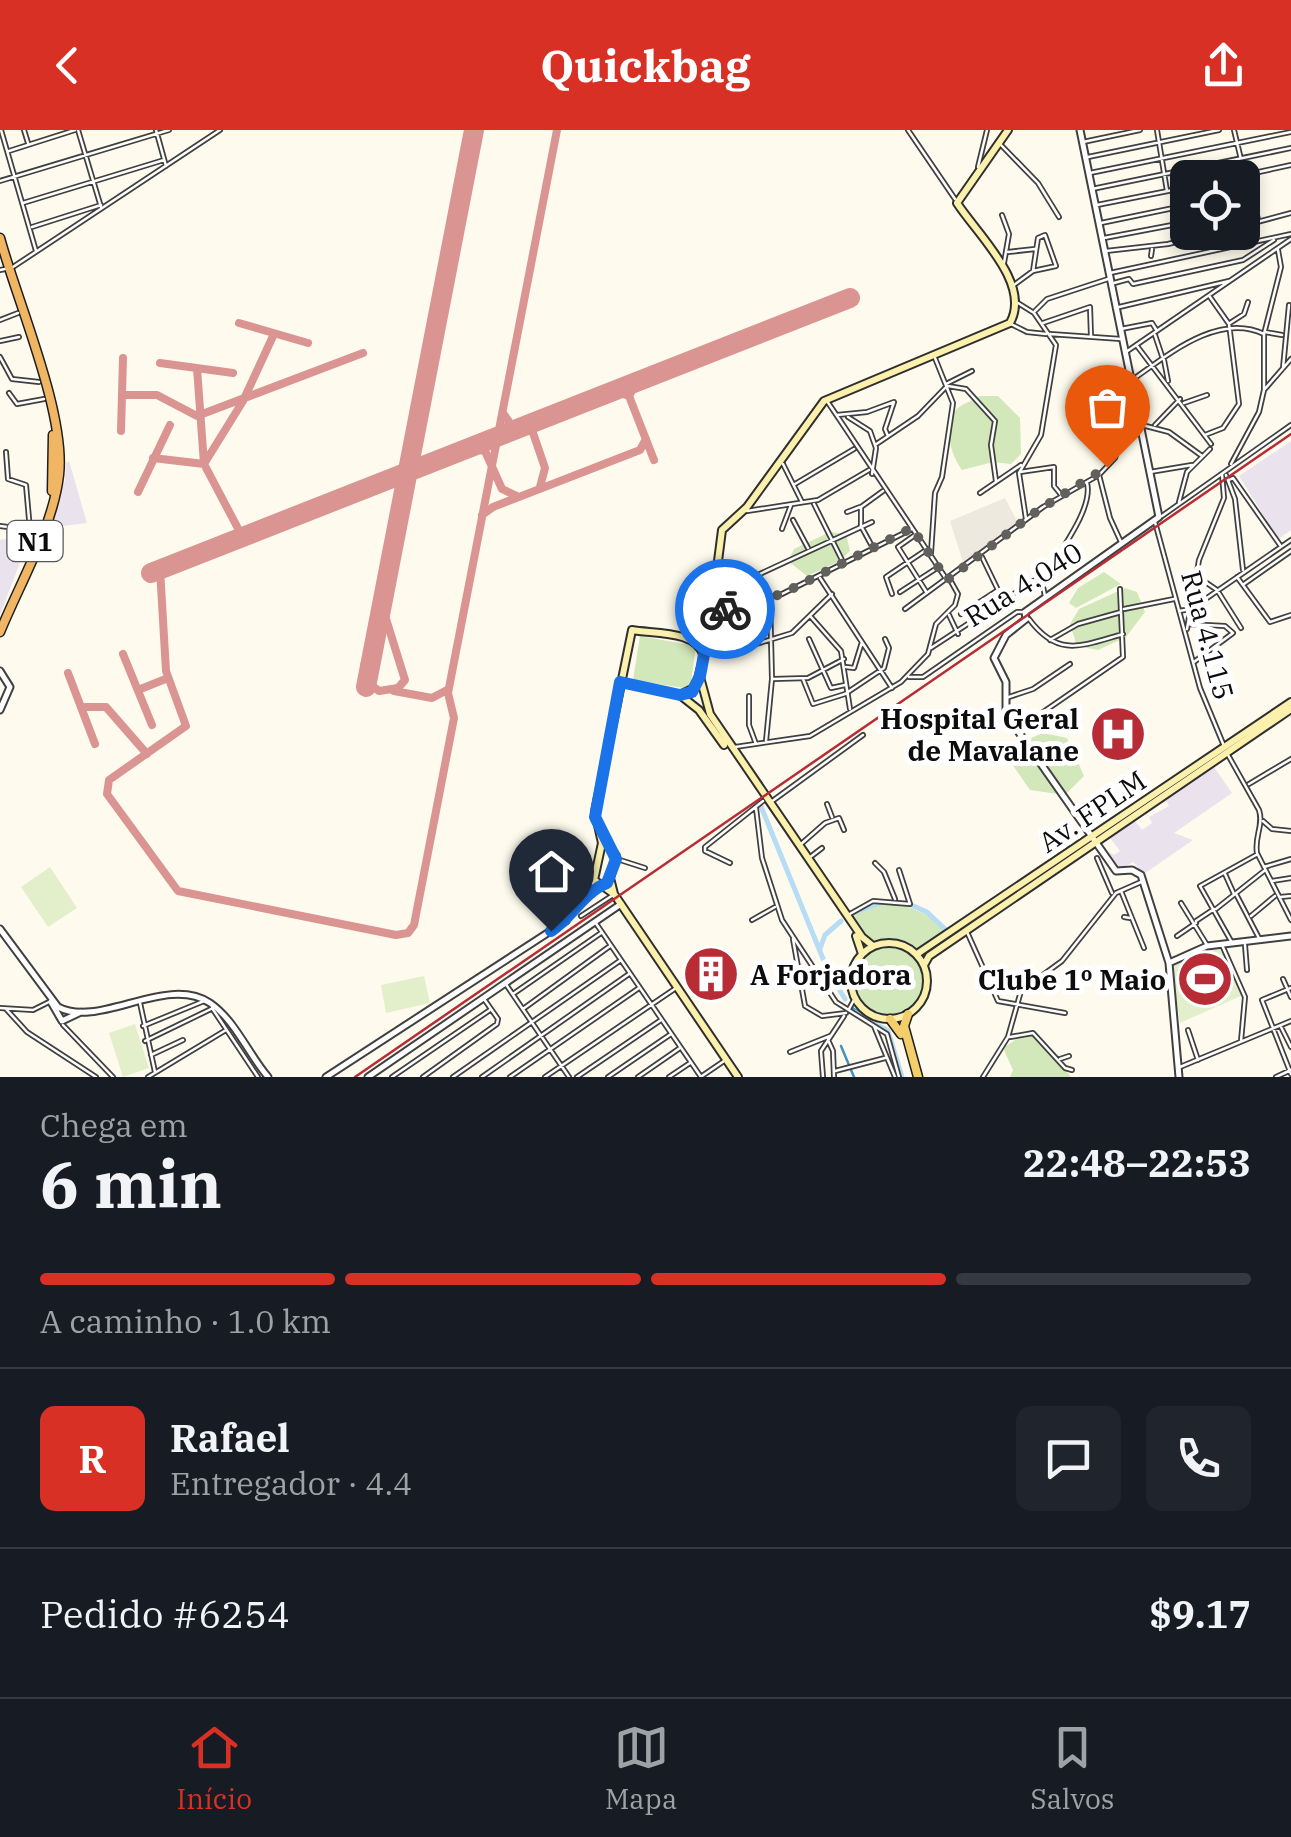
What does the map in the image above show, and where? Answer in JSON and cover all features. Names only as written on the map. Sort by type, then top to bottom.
[{"type":"highway","name":"N1","points":[[0,238],[5,270],[53,436],[52,494],[34,530],[0,629]]},
{"type":"highway","name":"N1","points":[[0,254],[54,421],[60,471],[43,525],[0,629]]},
{"type":"main road","points":[[620,682],[680,695],[692,692],[705,654],[722,530],[741,512],[826,400],[1010,323],[1017,302],[1013,286],[957,202],[1008,130]]},
{"type":"main road","points":[[599,884],[602,848],[595,824],[632,630],[689,638],[705,654]]},
{"type":"main road","points":[[689,638],[709,631]]},
{"type":"main road","points":[[700,676],[706,707],[858,939],[862,954]]},
{"type":"main road","points":[[680,695],[705,716],[847,916],[873,946]]},
{"type":"main road","name":"Av. FPLM","points":[[916,954],[1094,842],[1291,705]]},
{"type":"main road","name":"Av. FPLM","points":[[1094,842],[1104,831],[1226,750]]},
{"type":"main road","points":[[595,824],[616,859],[610,878],[620,902],[738,1077]]},
{"type":"main road","points":[[915,1077],[904,1026],[908,1014],[925,993],[926,958],[1094,842]]},
{"type":"main road","points":[[602,848],[611,848]]},
{"type":"main road","points":[[599,884],[610,878]]},
{"type":"main road","points":[[599,884],[620,902]]},
{"type":"main road","points":[[908,1049],[898,1024],[866,1011],[855,998],[851,975],[862,954],[873,946],[896,943],[916,954],[924,965]]},
{"type":"main road","points":[[890,1018],[908,1014]]},
{"type":"street","points":[[1,130],[36,252]]},
{"type":"street","points":[[24,130],[29,145]]},
{"type":"street","points":[[8,151],[76,130],[101,207]]},
{"type":"street","points":[[0,182],[170,130]]},
{"type":"street","points":[[5,270],[220,130]]},
{"type":"street","points":[[908,130],[957,202]]},
{"type":"street","points":[[979,170],[987,130]]},
{"type":"street","points":[[1080,130],[1157,519],[1291,425]]},
{"type":"street","points":[[1082,142],[1140,130]]},
{"type":"street","points":[[1157,130],[1167,191]]},
{"type":"street","points":[[1085,158],[1219,130]]},
{"type":"street","points":[[1234,130],[1240,158]]},
{"type":"street","points":[[156,132],[166,166]]},
{"type":"street","points":[[1088,173],[1291,132]]},
{"type":"street","points":[[999,143],[1038,183],[1058,217]]},
{"type":"street","points":[[1092,189],[1291,148]]},
{"type":"street","points":[[23,203],[164,160]]},
{"type":"street","points":[[1260,171],[1291,165]]},
{"type":"street","points":[[1096,206],[1170,190]]},
{"type":"street","points":[[30,227],[101,207]]},
{"type":"street","points":[[1099,224],[1170,209]]},
{"type":"street","points":[[1260,222],[1291,213]]},
{"type":"street","points":[[1002,215],[1008,233],[1002,269]]},
{"type":"street","points":[[1102,239],[1170,226]]},
{"type":"street","points":[[1013,286],[1032,271],[1056,266],[1045,235],[1038,238],[1032,271]]},
{"type":"street","points":[[1034,312],[1047,300],[1109,279],[1291,237]]},
{"type":"street","points":[[1124,353],[1291,237]]},
{"type":"street","points":[[1109,279],[1128,279],[1133,284],[1243,260],[1275,238]]},
{"type":"street","points":[[1105,252],[1170,243]]},
{"type":"street","points":[[1151,247],[1151,256]]},
{"type":"street","points":[[1006,252],[1036,249]]},
{"type":"street","points":[[1231,466],[1259,412],[1264,390],[1264,333],[1280,267],[1277,249]]},
{"type":"street","points":[[1115,308],[1217,280],[1230,281]]},
{"type":"street","points":[[1205,435],[1223,428],[1238,406],[1229,326],[1210,296]]},
{"type":"street","points":[[1017,302],[1034,312],[1056,344],[1055,368],[1045,391],[1041,435],[1019,473],[1026,519]]},
{"type":"street","points":[[1131,381],[1198,338],[1229,326],[1244,314],[1248,302]]},
{"type":"street","points":[[1283,369],[1283,335],[1289,305]]},
{"type":"street","points":[[1042,324],[1090,306],[1091,336]]},
{"type":"street","points":[[0,320],[18,313]]},
{"type":"street","points":[[1060,317],[1060,334]]},
{"type":"street","points":[[1120,329],[1152,322],[1168,382]]},
{"type":"street","points":[[1010,323],[1027,332],[1122,339]]},
{"type":"street","points":[[1229,326],[1283,335]]},
{"type":"street","points":[[0,342],[24,336]]},
{"type":"street","points":[[1136,346],[1168,382],[1211,447],[1186,476],[1179,505]]},
{"type":"street","points":[[0,356],[12,380],[39,382]]},
{"type":"street","points":[[931,555],[935,493],[942,477],[953,402],[934,356]]},
{"type":"street","points":[[1264,390],[1291,358]]},
{"type":"street","points":[[875,444],[916,418],[946,386],[972,371]]},
{"type":"street","points":[[946,386],[958,384],[966,389],[996,425],[992,445],[996,481]]},
{"type":"street","points":[[9,392],[16,404],[44,399]]},
{"type":"street","points":[[1154,426],[1182,401],[1207,395]]},
{"type":"street","points":[[732,748],[810,736],[892,688],[908,677],[930,648],[936,624],[958,595],[871,472],[826,400]]},
{"type":"street","points":[[847,416],[894,402],[885,429],[888,436]]},
{"type":"street","points":[[834,414],[847,416],[870,430],[875,444],[871,472]]},
{"type":"street","points":[[905,610],[1026,519],[1099,476],[1115,458],[1124,428],[1154,426],[1202,456]]},
{"type":"street","points":[[795,484],[855,448]]},
{"type":"street","points":[[6,452],[8,477]]},
{"type":"street","points":[[780,459],[802,502]]},
{"type":"street","points":[[980,494],[1022,464]]},
{"type":"street","points":[[1150,472],[1193,464]]},
{"type":"street","points":[[1019,473],[1054,467],[1054,486],[1062,496]]},
{"type":"street","points":[[741,512],[813,501],[871,472]]},
{"type":"street","points":[[1224,473],[1238,512],[1244,571]]},
{"type":"street","points":[[1099,476],[1110,518],[1122,544]]},
{"type":"street","points":[[0,479],[8,477],[26,486],[34,530],[0,526]]},
{"type":"street","points":[[1226,482],[1234,478],[1282,546],[1291,550]]},
{"type":"street","points":[[1045,597],[1042,582],[1077,526],[1089,492],[1087,482]]},
{"type":"street","points":[[1187,631],[1195,578],[1212,520],[1222,506],[1226,482]]},
{"type":"street","points":[[847,512],[884,490]]},
{"type":"street","points":[[813,501],[844,565]]},
{"type":"street","points":[[782,529],[792,504]]},
{"type":"street","points":[[862,506],[861,526],[874,550]]},
{"type":"street","name":"Rua 4.115","points":[[1157,519],[1174,599],[1187,631],[1210,718],[1248,784],[1262,820]]},
{"type":"street","name":"Rua 4.040","points":[[908,677],[924,677],[974,637],[1017,612],[1025,612],[1157,519]]},
{"type":"street","points":[[793,520],[808,550]]},
{"type":"street","points":[[722,610],[749,579],[872,522]]},
{"type":"street","points":[[712,612],[770,597],[820,577],[912,528]]},
{"type":"street","points":[[916,534],[898,547],[927,594]]},
{"type":"street","points":[[1178,611],[1188,610],[1291,540]]},
{"type":"street","points":[[892,594],[886,576],[928,550]]},
{"type":"street","points":[[1243,584],[1291,550]]},
{"type":"street","points":[[961,614],[998,590],[981,556]]},
{"type":"street","points":[[900,592],[939,567]]},
{"type":"street","points":[[1237,576],[1270,622],[1291,615]]},
{"type":"street","points":[[820,577],[892,688]]},
{"type":"street","points":[[1195,578],[1200,577],[1216,590],[1241,628]]},
{"type":"street","points":[[930,648],[958,634],[1038,578]]},
{"type":"street","points":[[1018,730],[1123,656],[1120,589]]},
{"type":"street","points":[[705,654],[726,653],[796,630],[832,594]]},
{"type":"street","points":[[766,742],[772,680],[770,597]]},
{"type":"street","points":[[1050,642],[1078,624],[1174,599]]},
{"type":"street","points":[[1025,612],[1050,642],[1074,647],[1123,634]]},
{"type":"street","points":[[1025,612],[1026,620],[1008,632],[994,653],[1006,682],[1004,711],[1116,871],[1132,870],[1142,882],[1169,963],[1179,1077]]},
{"type":"street","points":[[948,613],[958,634]]},
{"type":"street","points":[[810,616],[820,632],[834,639],[844,660],[851,712]]},
{"type":"street","points":[[1188,624],[1226,626],[1233,633],[1194,663]]},
{"type":"street","points":[[809,639],[833,689],[845,685]]},
{"type":"street","points":[[802,679],[813,704],[846,694],[880,672],[889,648],[884,640]]},
{"type":"street","points":[[845,667],[853,668],[857,644],[862,642]]},
{"type":"street","points":[[772,680],[802,679],[844,660]]},
{"type":"street","points":[[1005,698],[1033,689],[1070,664]]},
{"type":"street","points":[[0,672],[10,687],[0,710]]},
{"type":"street","points":[[749,696],[749,724],[756,744]]},
{"type":"street","points":[[730,863],[705,851],[705,846],[862,734]]},
{"type":"street","points":[[1248,784],[1291,759]]},
{"type":"street","points":[[826,804],[832,819]]},
{"type":"street","points":[[756,808],[762,858],[776,907],[832,998],[886,1034],[897,1077]]},
{"type":"street","points":[[798,846],[832,819],[840,818],[844,830]]},
{"type":"street","points":[[1291,832],[1272,829],[1262,820],[1255,840],[1263,869],[1291,920]]},
{"type":"street","points":[[808,859],[822,848]]},
{"type":"street","points":[[1233,944],[1200,886],[1258,854]]},
{"type":"street","points":[[1097,858],[1114,895]]},
{"type":"street","points":[[616,859],[645,868]]},
{"type":"street","points":[[1178,936],[1263,869],[1291,859]]},
{"type":"street","points":[[875,863],[884,872],[895,900]]},
{"type":"street","points":[[884,872],[892,868]]},
{"type":"street","points":[[847,916],[873,902],[911,902],[900,870]]},
{"type":"street","points":[[1224,873],[1261,941]]},
{"type":"street","points":[[1270,882],[1291,878]]},
{"type":"street","points":[[566,882],[561,890],[578,914]]},
{"type":"street","points":[[983,1077],[1008,1037],[1014,1006],[1025,987],[1062,961],[1114,895],[1142,882]]},
{"type":"street","points":[[578,914],[588,894],[599,884]]},
{"type":"street","points":[[1121,890],[1144,948]]},
{"type":"street","points":[[1250,918],[1278,896],[1291,896]]},
{"type":"street","points":[[326,1077],[578,914],[620,902]]},
{"type":"street","points":[[368,1077],[620,902]]},
{"type":"street","points":[[1182,903],[1207,946]]},
{"type":"street","points":[[752,920],[776,907]]},
{"type":"street","points":[[1124,917],[1132,917]]},
{"type":"street","points":[[595,922],[701,1077],[726,1059]]},
{"type":"street","points":[[0,930],[66,1031],[111,1076]]},
{"type":"street","points":[[966,931],[996,998],[1014,1006],[1065,1013]]},
{"type":"street","points":[[512,995],[602,932]]},
{"type":"street","points":[[1169,963],[1207,946],[1291,936]]},
{"type":"street","points":[[1214,937],[1245,996],[1242,1042]]},
{"type":"street","points":[[793,938],[805,1006],[822,1016],[847,1011]]},
{"type":"street","points":[[1245,944],[1247,970]]},
{"type":"street","points":[[522,1009],[611,946]]},
{"type":"street","points":[[453,1077],[621,960]]},
{"type":"street","points":[[482,1077],[630,973]]},
{"type":"street","points":[[1283,979],[1291,997]]},
{"type":"street","points":[[504,983],[568,1077]]},
{"type":"street","points":[[545,1077],[652,1004],[674,984]]},
{"type":"street","points":[[510,1077],[640,988]]},
{"type":"street","points":[[1276,1077],[1290,1071],[1262,999],[1289,989]]},
{"type":"street","points":[[50,1002],[64,1010],[83,1011],[182,994],[209,1004],[268,1077]]},
{"type":"street","points":[[423,1077],[498,1022],[483,998]]},
{"type":"street","points":[[823,1077],[820,1056],[855,998]]},
{"type":"street","points":[[140,1001],[145,1041],[155,1072]]},
{"type":"street","points":[[3,1009],[33,1010],[50,1002]]},
{"type":"street","points":[[142,1026],[209,1004]]},
{"type":"street","points":[[209,1004],[258,1077]]},
{"type":"street","points":[[145,1041],[209,1004]]},
{"type":"street","points":[[3,1009],[28,1032],[96,1077]]},
{"type":"street","points":[[382,1067],[391,1077],[492,1009]]},
{"type":"street","points":[[62,1021],[64,1010]]},
{"type":"street","points":[[62,1021],[83,1011]]},
{"type":"street","points":[[578,1077],[662,1019]]},
{"type":"street","points":[[1179,1067],[1291,1021]]},
{"type":"street","points":[[873,1025],[894,1067]]},
{"type":"street","points":[[1280,1026],[1291,1047]]},
{"type":"street","points":[[148,1077],[226,1030]]},
{"type":"street","points":[[1188,1030],[1198,1060]]},
{"type":"street","points":[[1008,1037],[1033,1033],[1064,1068],[1072,1070]]},
{"type":"street","points":[[608,1077],[672,1034]]},
{"type":"street","points":[[790,1052],[832,1035]]},
{"type":"street","points":[[150,1056],[183,1040]]},
{"type":"street","points":[[828,1040],[834,1077]]},
{"type":"street","points":[[638,1077],[681,1048]]},
{"type":"street","points":[[1052,1054],[1061,1051]]},
{"type":"street","points":[[1058,1059],[1070,1056]]},
{"type":"street","points":[[835,1071],[887,1058]]},
{"type":"street","points":[[669,1077],[691,1062]]},
{"type":"street","points":[[91,1071],[100,1063]]},
{"type":"street","points":[[850,1068],[854,1077]]},
{"type":"shaded area","points":[[1291,441],[1291,530],[1278,539],[1239,476]]},
{"type":"shaded area","points":[[69,461],[87,523],[47,528],[65,481]]},
{"type":"shaded area","points":[[1005,498],[1018,523],[963,562],[950,521]]},
{"type":"shaded area","points":[[31,534],[0,615],[0,540]]},
{"type":"shaded area","points":[[1214,767],[1232,793],[1174,833],[1193,840],[1144,874],[1133,862],[1119,870],[1105,850],[1114,855],[1120,851],[1110,838],[1135,821],[1142,830],[1152,823],[1149,817],[1169,806],[1166,800]]},
{"type":"green space","points":[[980,396],[998,396],[1020,418],[1021,454],[1011,464],[993,462],[962,470],[951,447],[949,421],[958,408]]},
{"type":"green space","points":[[830,532],[846,534],[850,551],[838,562],[807,576],[788,561],[794,549]]},
{"type":"green space","points":[[1104,572],[1121,584],[1076,608],[1069,603],[1078,588]]},
{"type":"green space","points":[[1125,588],[1137,592],[1145,612],[1126,637],[1098,650],[1077,646],[1070,624],[1079,609]]},
{"type":"green space","points":[[640,636],[696,646],[690,689],[633,680]]},
{"type":"green space","points":[[1043,733],[1067,738],[1084,776],[1065,795],[1030,790],[1012,764],[1024,741]]},
{"type":"green space","points":[[50,867],[77,908],[48,927],[21,887]]},
{"type":"green space","points":[[901,904],[930,916],[948,932],[919,952],[900,941],[866,940],[850,916],[879,905]]},
{"type":"green space","points":[[889,946],[902,948],[913,956],[921,967],[921,993],[913,1004],[902,1012],[889,1014],[876,1012],[865,1004],[857,993],[855,980],[857,967],[865,956],[876,948]]},
{"type":"green space","name":"Clube 1º Maio","points":[[1220,947],[1243,995],[1180,1023],[1171,966],[1200,951]]},
{"type":"green space","points":[[424,976],[430,1003],[386,1013],[381,985]]},
{"type":"green space","points":[[135,1024],[149,1068],[123,1077],[109,1033]]},
{"type":"green space","points":[[1024,1034],[1034,1034],[1071,1077],[1010,1077],[1013,1070],[1003,1048]]},
{"type":"waterway","points":[[760,804],[828,971],[845,999]]},
{"type":"waterway","points":[[853,913],[883,902]]},
{"type":"waterway","points":[[909,904],[927,912],[946,930]]},
{"type":"waterway","points":[[820,949],[825,935],[841,921]]},
{"type":"waterway","points":[[851,1007],[888,1031],[902,1077]]},
{"type":"waterway","points":[[854,1012],[888,1031],[902,1077]]},
{"type":"waterway","points":[[841,1046],[854,1077]]},
{"type":"taxiway","points":[[160,569],[166,671],[186,726],[109,780],[107,794],[178,891],[396,935],[408,933],[414,925],[454,718],[448,693],[557,130]]},
{"type":"taxiway","points":[[239,323],[308,343]]},
{"type":"taxiway","points":[[153,458],[204,464],[243,401],[274,334]]},
{"type":"taxiway","points":[[123,395],[157,395],[197,416],[363,353]]},
{"type":"taxiway","points":[[121,431],[123,358]]},
{"type":"taxiway","points":[[160,363],[233,373]]},
{"type":"taxiway","points":[[197,368],[204,464],[242,536]]},
{"type":"taxiway","points":[[614,391],[629,396],[636,383]]},
{"type":"taxiway","points":[[629,396],[654,460]]},
{"type":"taxiway","points":[[503,413],[510,423],[525,431]]},
{"type":"taxiway","points":[[540,487],[545,468],[532,430],[546,418]]},
{"type":"taxiway","points":[[138,492],[170,425]]},
{"type":"taxiway","points":[[484,442],[497,431]]},
{"type":"taxiway","points":[[482,515],[493,507],[640,450],[646,439]]},
{"type":"taxiway","points":[[470,448],[485,451],[502,489],[517,496]]},
{"type":"taxiway","points":[[373,652],[364,665],[367,682],[379,691],[398,688],[405,680],[382,606]]},
{"type":"taxiway","points":[[123,654],[152,725]]},
{"type":"taxiway","points":[[68,673],[95,744]]},
{"type":"taxiway","points":[[138,690],[168,678]]},
{"type":"taxiway","points":[[394,691],[432,698],[447,690]]},
{"type":"taxiway","points":[[81,707],[106,707],[147,754]]},
{"type":"runway","points":[[366,687],[474,130]]},
{"type":"runway","points":[[151,573],[850,298]]},
{"type":"railway","points":[[355,1077],[1291,434]]},
{"type":"way so far","points":[[725,609],[782,594],[912,528],[947,580],[1037,511],[1107,467]]},
{"type":"place","name":"Hospital Geral de Mavalane","points":[[1118,734]]},
{"type":"place","name":"A Forjadora","points":[[711,974]]},
{"type":"place","name":"Clube 1º Maio","points":[[1205,979]]},
{"type":"route","points":[[551,931],[572,916],[588,894],[607,883],[616,859],[595,824],[595,817],[620,682],[680,695],[692,692],[700,676],[712,612],[725,609]]}]
